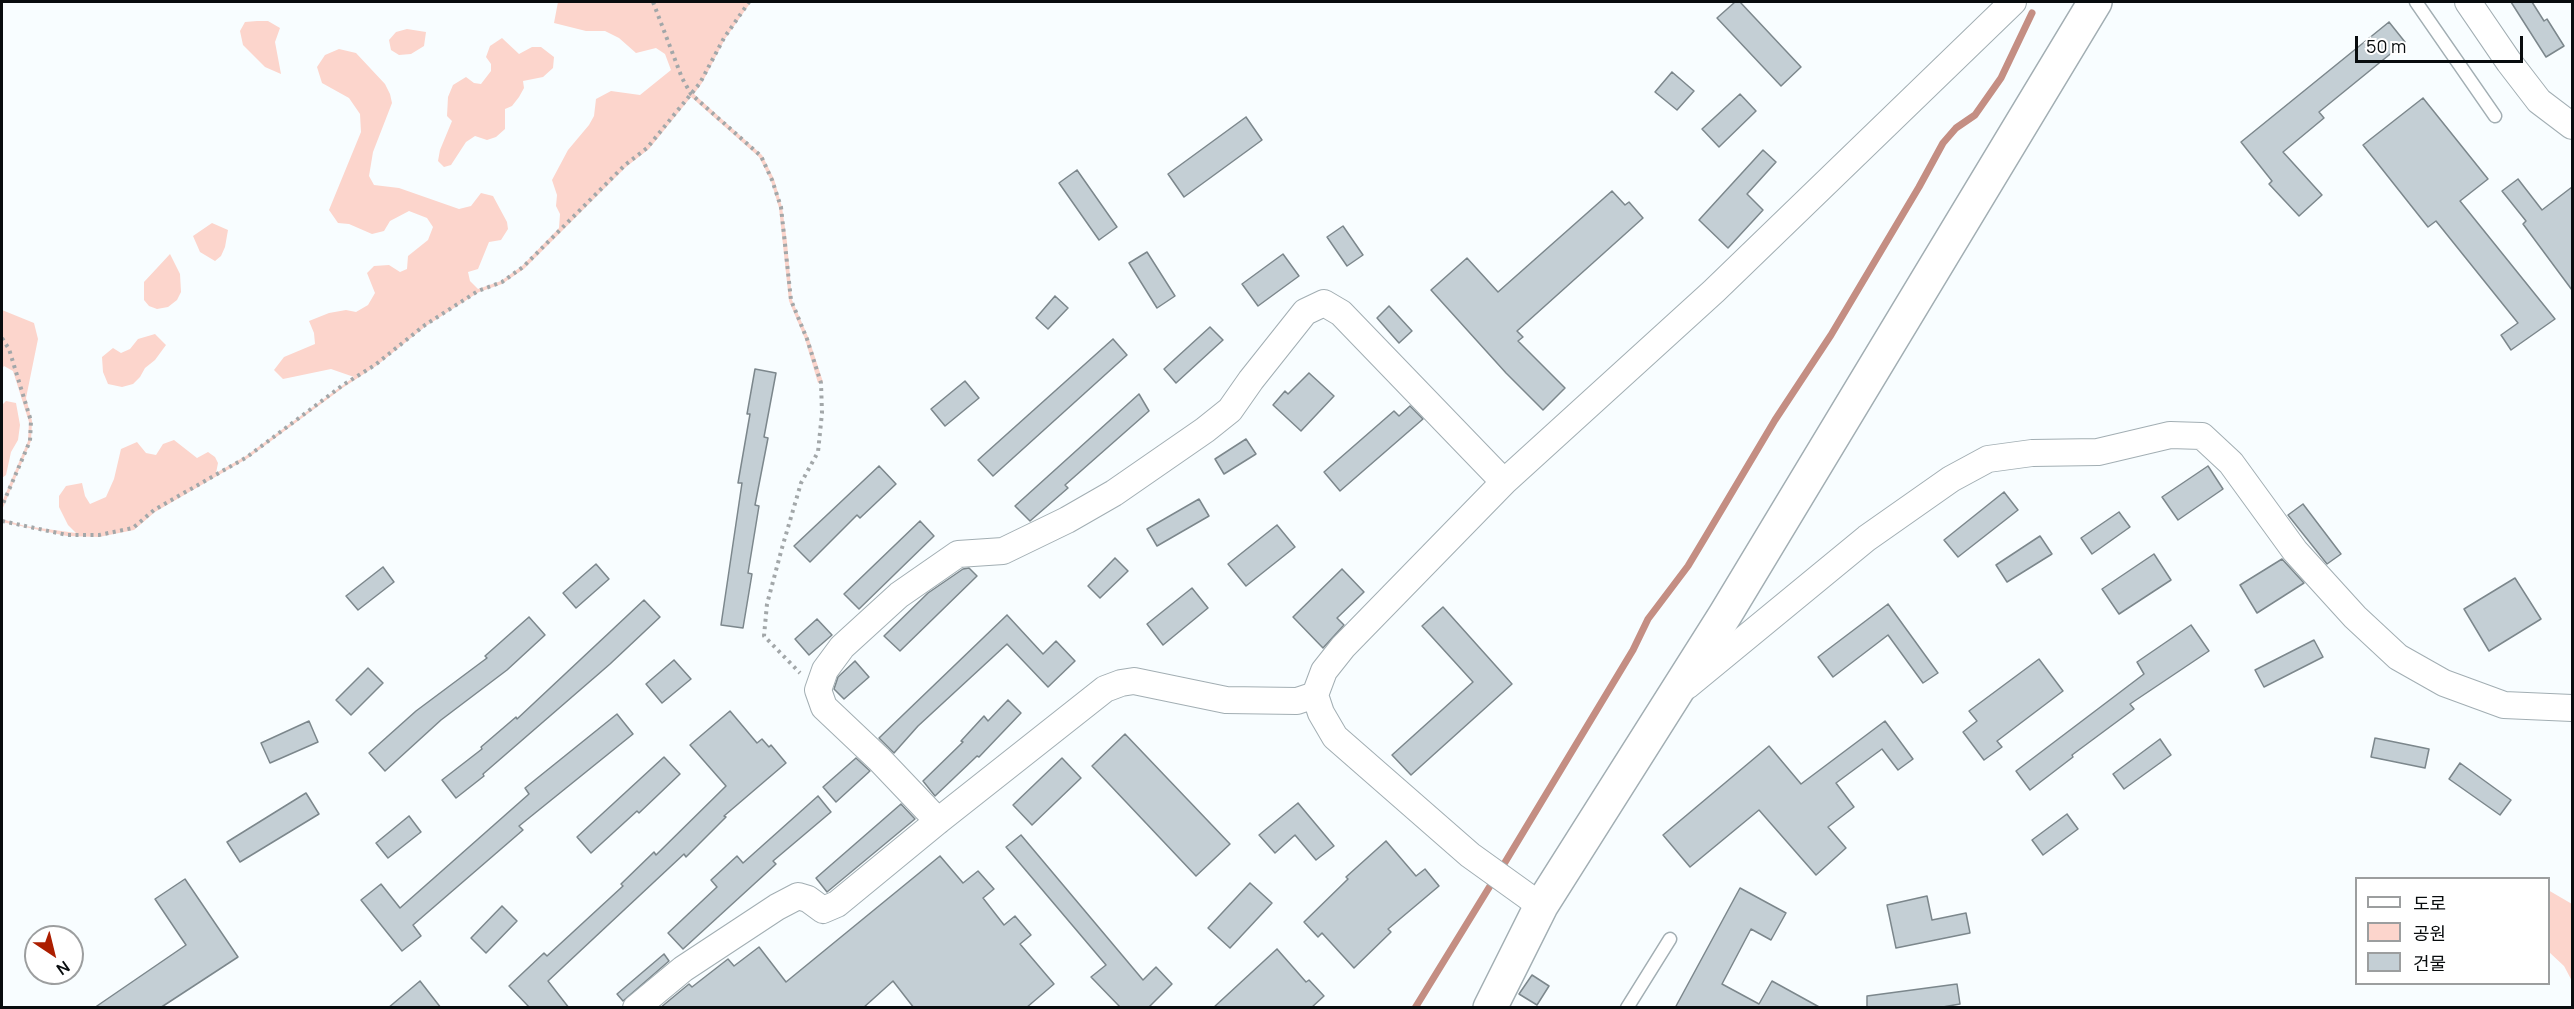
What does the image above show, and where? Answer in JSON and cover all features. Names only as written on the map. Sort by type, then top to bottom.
[{"type":"street","points":[[1541,906],[1470,855],[1335,737],[1321,713],[1315,695],[1324,671],[1343,647],[1504,482],[1714,291],[2013,2]]},
{"type":"street","points":[[1490,1008],[1541,906],[1672,698],[2095,2]]},
{"type":"street","points":[[2468,2],[2539,101],[2572,126]]},
{"type":"street","points":[[938,821],[824,706],[818,690],[825,670],[842,647],[899,596],[958,554],[1003,551],[1067,520],[1114,493],[1230,410],[1305,312],[1324,303],[1341,313],[1504,482]]},
{"type":"street","points":[[1672,698],[1867,538],[1951,478],[1988,459],[2032,453],[2098,452],[2170,435],[2202,436],[2231,463],[2295,551],[2355,617],[2398,657],[2444,683],[2504,705],[2572,708]]},
{"type":"street","points":[[636,1008],[683,969],[777,907],[798,896],[808,898],[823,910],[837,904],[1106,689],[1121,682],[1134,681],[1226,700],[1297,701],[1315,695]]},
{"type":"lane","points":[[2416,2],[2494,116]]},
{"type":"lane","points":[[1628,1008],[1670,939]]},
{"type":"path","points":[[653,2],[682,78],[691,94],[760,156],[772,180],[780,207],[790,300],[807,339],[821,383],[822,413],[818,452],[801,483],[767,604],[764,636],[818,690]]},
{"type":"path","points":[[2,521],[67,535],[99,535],[133,528],[154,510],[247,457],[343,385],[375,365],[425,325],[478,291],[502,282],[523,267],[625,165],[647,148],[700,82],[724,38],[749,2]]},
{"type":"path","points":[[2,338],[9,349],[31,421],[30,441],[2,506]]},
{"type":"green space","points":[[558,2],[751,2],[725,39],[694,94],[762,155],[774,179],[782,207],[792,300],[809,339],[823,382],[818,383],[805,339],[789,301],[779,208],[771,181],[759,157],[691,97],[649,149],[626,167],[524,269],[502,284],[479,292],[426,326],[376,366],[248,458],[155,512],[134,530],[99,537],[67,536],[2,522],[2,519],[25,526],[76,533],[68,525],[59,507],[59,496],[66,486],[82,483],[85,496],[90,504],[106,497],[114,479],[121,449],[137,442],[146,453],[156,455],[163,444],[174,440],[197,458],[208,452],[215,457],[218,463],[216,473],[246,456],[354,377],[331,369],[283,379],[274,370],[284,357],[315,344],[314,333],[309,321],[329,313],[346,310],[356,312],[368,305],[375,293],[367,273],[374,266],[389,265],[400,272],[407,269],[408,256],[428,240],[433,227],[427,218],[409,211],[390,221],[384,231],[372,234],[349,224],[338,223],[329,210],[361,132],[360,114],[349,98],[322,83],[317,67],[325,55],[339,49],[356,53],[385,84],[390,94],[392,103],[373,152],[369,176],[374,185],[399,188],[459,209],[471,206],[481,193],[493,196],[507,222],[508,229],[501,240],[489,242],[478,269],[468,272],[470,281],[478,289],[501,281],[522,266],[559,228],[560,214],[556,206],[557,195],[552,180],[568,150],[594,116],[596,99],[611,91],[640,95],[671,70],[665,54],[656,48],[636,53],[619,38],[605,31],[586,31],[554,23]]},
{"type":"green space","points":[[268,21],[280,28],[275,42],[281,74],[265,67],[243,45],[240,31],[245,22]]},
{"type":"green space","points":[[407,29],[426,32],[424,46],[411,54],[399,55],[391,50],[389,40],[396,32]]},
{"type":"green space","points":[[502,38],[519,54],[532,47],[541,47],[554,57],[553,68],[543,77],[523,81],[524,88],[519,97],[512,106],[505,109],[505,129],[496,137],[487,140],[475,136],[466,142],[451,165],[444,167],[438,161],[452,121],[447,116],[448,97],[453,85],[466,77],[474,83],[481,84],[491,71],[491,64],[486,57],[490,46]]},
{"type":"green space","points":[[212,223],[228,230],[225,247],[221,256],[215,261],[200,252],[193,236]]},
{"type":"green space","points":[[170,254],[180,274],[181,292],[177,300],[168,307],[157,309],[149,306],[144,300],[144,282]]},
{"type":"green space","points":[[2,310],[34,323],[38,339],[26,398],[32,421],[31,441],[2,510],[2,502],[28,441],[29,422],[13,371],[4,366],[2,369]]},
{"type":"green space","points":[[155,334],[166,345],[140,377],[133,384],[122,387],[108,384],[103,372],[102,357],[113,348],[121,353],[130,349],[138,339]]},
{"type":"green space","points":[[6,401],[16,403],[20,425],[18,440],[11,452],[6,475],[2,478],[2,405]]},
{"type":"green space","points":[[2550,891],[2572,904],[2572,981],[2564,966],[2550,953]]},
{"type":"building","points":[[1735,2],[1740,2],[1801,67],[1781,86],[1717,18]]},
{"type":"building","points":[[2511,2],[2532,2],[2544,21],[2547,19],[2564,46],[2546,57]]},
{"type":"building","points":[[2389,22],[2405,42],[2319,112],[2324,118],[2283,152],[2322,195],[2299,216],[2269,184],[2272,181],[2241,142]]},
{"type":"building","points":[[1672,72],[1694,91],[1677,110],[1655,92]]},
{"type":"building","points":[[1740,94],[1756,111],[1719,147],[1702,129]]},
{"type":"building","points":[[2423,98],[2488,179],[2460,201],[2555,319],[2511,350],[2501,335],[2518,323],[2436,221],[2428,227],[2363,145]]},
{"type":"building","points":[[1246,117],[1262,140],[1184,197],[1168,174]]},
{"type":"building","points":[[1763,150],[1776,162],[1747,194],[1763,210],[1728,248],[1699,220]]},
{"type":"building","points":[[1077,170],[1117,227],[1099,240],[1059,183]]},
{"type":"building","points":[[2518,179],[2542,210],[2572,187],[2572,290],[2523,224],[2526,221],[2502,191]]},
{"type":"building","points":[[1612,191],[1625,205],[1629,202],[1643,218],[1517,331],[1523,337],[1518,341],[1565,388],[1543,410],[1506,373],[1431,290],[1467,258],[1498,292]]},
{"type":"building","points":[[1343,226],[1363,255],[1347,266],[1327,237]]},
{"type":"building","points":[[1147,252],[1175,296],[1157,308],[1129,263]]},
{"type":"building","points":[[1283,254],[1299,276],[1258,306],[1242,284]]},
{"type":"building","points":[[1055,296],[1068,308],[1048,329],[1036,318]]},
{"type":"building","points":[[1389,306],[1412,331],[1399,343],[1377,318]]},
{"type":"building","points":[[1210,327],[1223,340],[1176,383],[1164,369]]},
{"type":"building","points":[[1113,339],[1127,355],[993,476],[978,460]]},
{"type":"building","points":[[755,369],[776,373],[764,437],[768,438],[755,505],[759,506],[748,573],[752,574],[743,628],[721,625],[742,483],[738,483]]},
{"type":"building","points":[[1309,373],[1334,396],[1301,431],[1273,405],[1285,391],[1288,394]]},
{"type":"building","points":[[965,381],[979,398],[945,426],[931,409]]},
{"type":"building","points":[[1139,394],[1149,411],[1065,485],[1068,488],[1030,521],[1015,506]]},
{"type":"building","points":[[1410,406],[1423,419],[1340,491],[1324,472],[1394,411],[1399,416]]},
{"type":"building","points":[[1246,439],[1256,454],[1224,474],[1215,459]]},
{"type":"building","points":[[879,466],[896,484],[860,518],[857,515],[810,562],[794,546]]},
{"type":"building","points":[[2208,466],[2223,489],[2178,520],[2162,497]]},
{"type":"building","points":[[2004,492],[2018,510],[1958,557],[1944,540]]},
{"type":"building","points":[[1199,499],[1209,516],[1157,546],[1147,529]]},
{"type":"building","points":[[2303,504],[2341,554],[2327,564],[2288,515]]},
{"type":"building","points":[[2119,512],[2130,527],[2092,554],[2081,538]]},
{"type":"building","points":[[920,521],[934,536],[859,609],[844,594]]},
{"type":"building","points":[[1277,525],[1295,547],[1246,586],[1228,564]]},
{"type":"building","points":[[2040,536],[2052,554],[2007,582],[1996,565]]},
{"type":"building","points":[[2154,554],[2171,580],[2119,614],[2102,589]]},
{"type":"building","points":[[1115,558],[1128,571],[1100,598],[1088,586]]},
{"type":"building","points":[[2282,559],[2304,583],[2257,613],[2240,585]]},
{"type":"building","points":[[596,564],[609,579],[576,608],[563,593]]},
{"type":"building","points":[[383,567],[394,582],[358,610],[346,596]]},
{"type":"building","points":[[969,568],[977,576],[900,651],[884,636],[928,593],[963,569]]},
{"type":"building","points":[[1342,569],[1364,592],[1337,618],[1344,625],[1323,648],[1293,617]]},
{"type":"building","points":[[2515,578],[2541,619],[2489,651],[2464,609]]},
{"type":"building","points":[[1192,588],[1208,608],[1163,645],[1147,624]]},
{"type":"building","points":[[644,600],[660,617],[610,664],[483,774],[484,776],[456,798],[442,780],[482,749],[481,747],[516,717],[517,719]]},
{"type":"building","points":[[1888,604],[1938,673],[1923,683],[1888,635],[1833,677],[1818,657]]},
{"type":"building","points":[[1443,607],[1512,684],[1411,775],[1392,755],[1473,682],[1422,626]]},
{"type":"building","points":[[1007,615],[1043,654],[1056,641],[1075,661],[1048,687],[1007,644],[918,726],[894,753],[879,738]]},
{"type":"building","points":[[529,617],[545,635],[507,670],[441,720],[385,771],[369,753],[416,711],[487,658],[485,656]]},
{"type":"building","points":[[817,619],[832,635],[809,655],[795,639]]},
{"type":"building","points":[[2191,625],[2209,651],[2130,704],[2134,709],[2072,755],[2073,757],[2030,790],[2016,771],[2144,674],[2137,662]]},
{"type":"building","points":[[2314,640],[2323,657],[2264,687],[2255,670]]},
{"type":"building","points":[[2039,659],[2063,691],[1997,741],[2002,747],[1984,760],[1963,732],[1977,721],[1969,711]]},
{"type":"building","points":[[674,660],[691,679],[662,703],[646,684]]},
{"type":"building","points":[[855,661],[869,677],[844,699],[834,689],[838,677]]},
{"type":"building","points":[[368,668],[383,683],[351,715],[336,700]]},
{"type":"building","points":[[1008,700],[1021,713],[979,757],[977,756],[935,796],[923,781],[963,742],[961,741],[984,716],[988,721]]},
{"type":"building","points":[[730,711],[757,743],[762,739],[769,747],[771,745],[786,763],[724,816],[726,817],[686,857],[684,854],[548,981],[569,1008],[530,1008],[509,986],[544,953],[547,956],[623,886],[621,884],[654,852],[656,855],[726,786],[690,745]]},
{"type":"building","points":[[617,714],[633,734],[519,826],[523,830],[413,925],[421,936],[402,951],[361,900],[381,884],[400,908],[529,794],[525,788]]},
{"type":"building","points":[[309,721],[318,742],[270,763],[261,743]]},
{"type":"building","points":[[1885,721],[1913,759],[1898,770],[1882,749],[1836,783],[1854,807],[1828,827],[1846,848],[1816,875],[1759,810],[1690,867],[1663,835],[1769,746],[1801,784]]},
{"type":"building","points":[[1125,734],[1230,844],[1196,876],[1092,766]]},
{"type":"building","points":[[2375,738],[2429,749],[2425,768],[2371,757]]},
{"type":"building","points":[[2160,739],[2171,755],[2124,789],[2113,774]]},
{"type":"building","points":[[664,757],[680,774],[639,813],[637,811],[591,853],[577,837]]},
{"type":"building","points":[[856,758],[870,771],[836,802],[823,787]]},
{"type":"building","points":[[1062,758],[1081,778],[1032,825],[1013,805]]},
{"type":"building","points":[[2460,763],[2511,800],[2500,815],[2449,779]]},
{"type":"building","points":[[306,793],[319,814],[240,862],[227,842]]},
{"type":"building","points":[[818,796],[831,812],[773,861],[776,864],[683,949],[668,933],[717,887],[711,880],[737,856],[743,863]]},
{"type":"building","points":[[1298,803],[1334,846],[1316,860],[1295,835],[1275,853],[1259,835]]},
{"type":"building","points":[[901,804],[915,819],[827,892],[816,878]]},
{"type":"building","points":[[2067,814],[2078,829],[2043,855],[2032,840]]},
{"type":"building","points":[[409,816],[421,832],[388,858],[376,843]]},
{"type":"building","points":[[1021,835],[1143,980],[1156,967],[1172,984],[1148,1008],[1121,1008],[1091,977],[1106,965],[1006,847]]},
{"type":"building","points":[[1386,841],[1416,876],[1425,869],[1439,886],[1388,929],[1391,932],[1354,968],[1322,933],[1318,937],[1304,922],[1348,879],[1346,877]]},
{"type":"building","points":[[940,856],[963,883],[978,871],[994,889],[983,898],[1004,925],[1015,916],[1031,935],[1020,944],[1054,984],[1026,1008],[914,1008],[893,981],[863,1008],[660,1008],[689,984],[692,987],[728,959],[734,966],[759,947],[786,982]]},
{"type":"building","points":[[185,879],[238,957],[160,1008],[94,1008],[186,945],[155,899]]},
{"type":"building","points":[[1250,883],[1272,903],[1230,948],[1208,928]]},
{"type":"building","points":[[1740,888],[1786,913],[1771,940],[1751,929],[1722,984],[1759,1004],[1772,981],[1821,1008],[1675,1008]]},
{"type":"building","points":[[1927,896],[1932,920],[1966,913],[1970,933],[1896,948],[1887,905]]},
{"type":"building","points":[[502,906],[517,921],[486,953],[471,938]]},
{"type":"building","points":[[1277,949],[1306,982],[1309,980],[1324,996],[1311,1008],[1213,1008]]},
{"type":"building","points":[[664,954],[669,961],[623,1001],[617,994]]},
{"type":"building","points":[[1532,975],[1549,986],[1537,1005],[1519,994]]},
{"type":"building","points":[[420,981],[441,1008],[388,1008]]},
{"type":"building","points":[[1957,984],[1960,1004],[1937,1008],[1867,1008],[1867,996]]},
{"type":"waterway","points":[[1504,864],[1633,650],[1648,619],[1688,566],[1775,420],[1831,335],[1943,143],[1956,128],[1975,115],[2001,78],[2032,13]]},
{"type":"waterway","points":[[1415,1008],[1490,886]]}]
